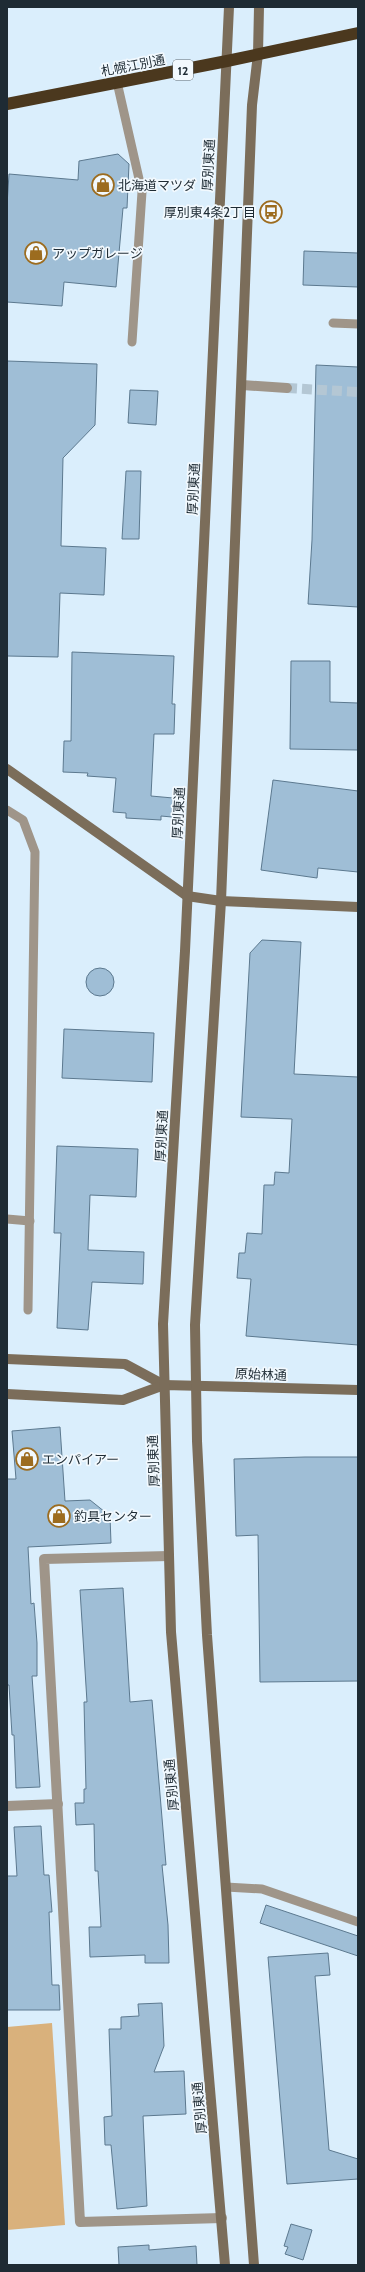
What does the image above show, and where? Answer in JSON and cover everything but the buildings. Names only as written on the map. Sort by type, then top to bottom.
[{"type":"highway","name":"札幌江別通","points":[[7,104],[227,61],[358,33]]},
{"type":"street","name":"厚別東通","points":[[225,2265],[171,1632],[163,1324],[187,896],[229,7]]},
{"type":"street","points":[[254,2265],[207,1635],[197,1441],[195,1324],[221,901],[252,105],[258,54],[260,7]]},
{"type":"street","points":[[242,385],[287,388]]},
{"type":"street","points":[[7,769],[187,896],[221,901],[358,907]]},
{"type":"street","name":"原始林通","points":[[7,1359],[125,1364],[164,1386]]},
{"type":"street","name":"原始林通","points":[[7,1394],[123,1400],[164,1386],[358,1390]]},
{"type":"street","points":[[169,1556],[44,1558],[80,2222],[222,2218]]},
{"type":"street","points":[[7,1806],[58,1804]]},
{"type":"lane","points":[[117,82],[142,192],[132,342]]},
{"type":"lane","points":[[333,323],[358,324]]},
{"type":"lane","points":[[7,810],[23,820],[35,852],[28,1310]]},
{"type":"lane","points":[[7,1219],[30,1221]]},
{"type":"lane","points":[[226,1887],[262,1889],[358,1922]]},
{"type":"shaded area","points":[[52,2023],[65,2225],[7,2230],[7,2027]]},
{"type":"tunnel","points":[[287,388],[358,392]]},
{"type":"place","name":"北海道マツダ","points":[[103,185]]},
{"type":"place","name":"厚別東4条2丁目","points":[[271,212]]},
{"type":"place","name":"アップガレージ","points":[[36,253]]},
{"type":"place","name":"エンパイアー","points":[[27,1459]]},
{"type":"place","name":"釣具センター","points":[[59,1516]]}]
